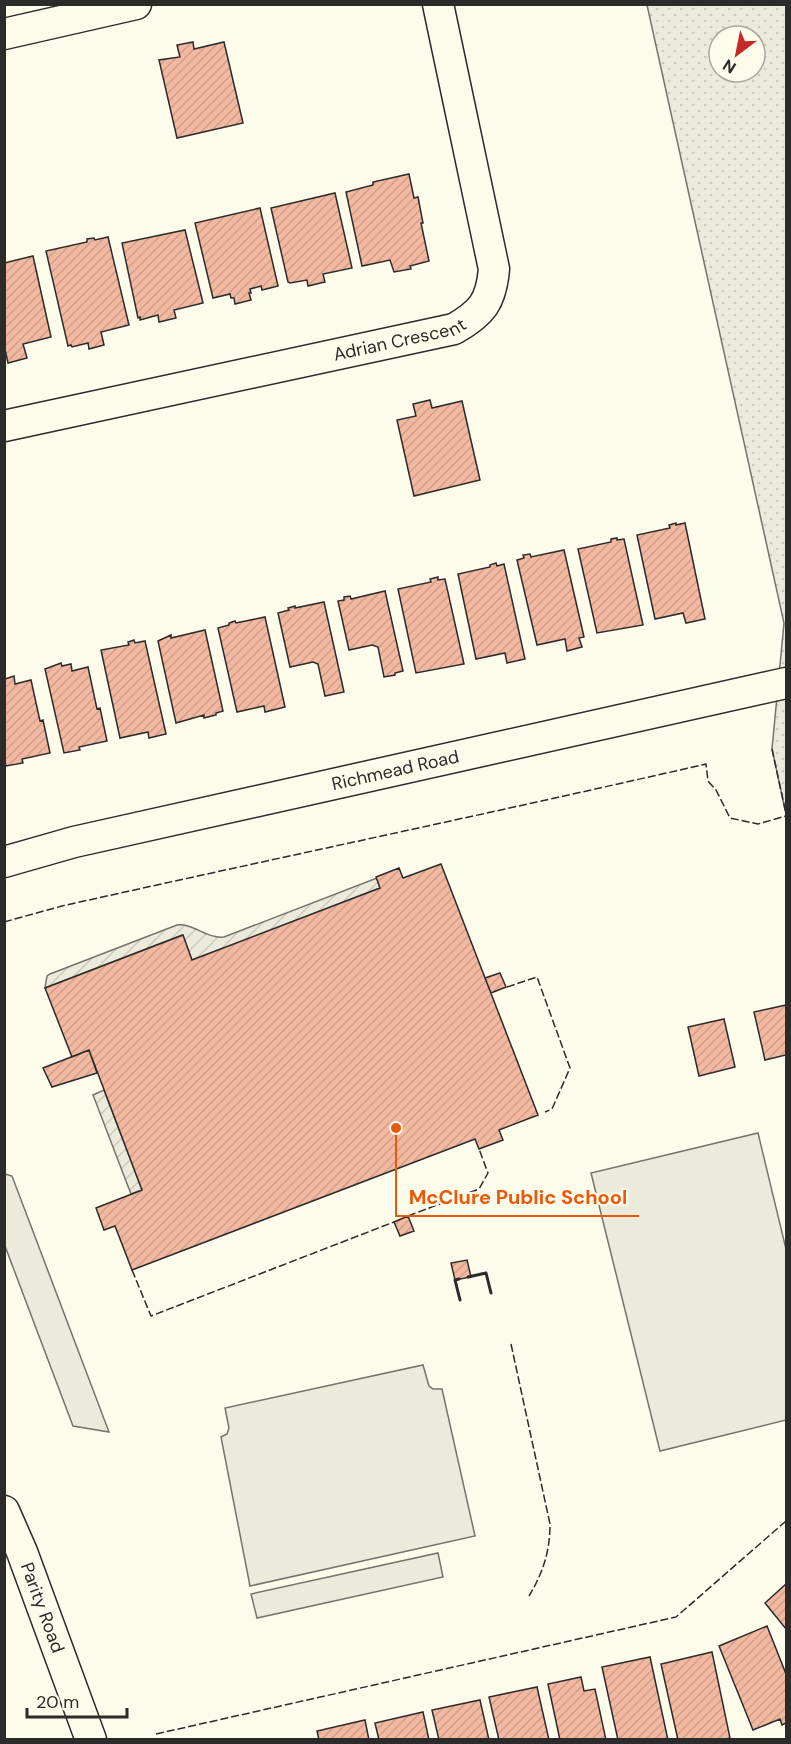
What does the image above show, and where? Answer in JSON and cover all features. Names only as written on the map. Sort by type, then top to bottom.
[{"type":"street","points":[[4,34],[136,4]]},
{"type":"street","name":"Adrian Crescent","points":[[4,426],[454,329],[470,320],[484,306],[492,288],[494,269],[438,4]]},
{"type":"street","name":"Richmead Road","points":[[4,862],[74,842],[786,682]]},
{"type":"street","name":"Parity Road","points":[[4,1511],[13,1556],[91,1740]]},
{"type":"shaded area","points":[[647,5],[786,5],[786,814],[772,749],[784,623]]},
{"type":"shaded area","points":[[377,878],[380,888],[192,960],[182,935],[45,988],[47,976],[50,974],[177,925],[189,926],[212,936],[224,937]]},
{"type":"shaded area","points":[[104,1090],[142,1190],[131,1194],[93,1095]]},
{"type":"shaded area","points":[[758,1133],[786,1249],[786,1420],[660,1451],[591,1173]]},
{"type":"shaded area","points":[[5,1174],[12,1176],[109,1432],[73,1426],[5,1246]]},
{"type":"shaded area","points":[[423,1365],[429,1386],[433,1389],[442,1389],[475,1536],[250,1586],[221,1437],[227,1434],[229,1428],[225,1408]]},
{"type":"shaded area","points":[[438,1553],[443,1577],[257,1618],[251,1594]]},
{"type":"building","points":[[193,42],[194,49],[224,42],[243,123],[177,138],[159,60],[180,57],[177,45]]},
{"type":"building","points":[[409,174],[414,198],[418,197],[429,261],[410,266],[411,269],[394,272],[390,260],[362,266],[346,192],[373,185],[373,182]]},
{"type":"building","points":[[335,193],[352,268],[323,274],[325,282],[308,286],[307,280],[288,282],[271,208]]},
{"type":"building","points":[[260,208],[278,286],[262,290],[261,286],[250,289],[251,300],[235,304],[230,294],[213,298],[195,223]]},
{"type":"building","points":[[185,230],[203,303],[174,310],[176,318],[159,322],[158,315],[140,320],[122,243]]},
{"type":"building","points":[[108,237],[129,325],[101,332],[104,345],[89,349],[88,343],[68,346],[46,251],[87,242],[87,239]]},
{"type":"building","points":[[33,256],[51,337],[23,344],[27,358],[8,363],[4,345],[4,263]]},
{"type":"building","points":[[430,400],[432,408],[462,401],[480,480],[414,496],[397,420],[416,416],[413,404]]},
{"type":"building","points":[[676,523],[676,525],[685,523],[705,619],[686,623],[683,613],[655,619],[637,535],[670,528],[669,525]]},
{"type":"building","points":[[617,538],[617,540],[624,539],[643,625],[597,633],[578,549],[611,542],[611,539]]},
{"type":"building","points":[[564,550],[584,637],[579,638],[582,647],[567,651],[565,639],[537,645],[517,560],[524,558],[523,555],[530,554],[531,557]]},
{"type":"building","points":[[496,563],[497,566],[504,564],[525,659],[507,663],[505,653],[476,659],[458,574],[490,567]]},
{"type":"building","points":[[438,577],[438,580],[445,579],[464,664],[416,673],[398,589],[431,582],[430,579]]},
{"type":"building","points":[[385,591],[403,671],[384,677],[378,647],[372,645],[349,650],[338,601],[344,600],[344,597],[350,596],[351,599]]},
{"type":"building","points":[[324,602],[344,692],[325,696],[318,664],[313,662],[290,667],[278,613],[295,606],[295,608]]},
{"type":"building","points":[[265,617],[285,707],[265,712],[264,706],[237,712],[218,628],[235,621],[236,623]]},
{"type":"building","points":[[205,630],[223,711],[216,715],[204,718],[204,715],[176,723],[158,641],[171,635],[171,638]]},
{"type":"building","points":[[134,640],[135,643],[145,641],[166,734],[149,738],[148,732],[120,738],[101,650],[129,645],[128,642]]},
{"type":"building","points":[[61,663],[62,666],[71,664],[72,671],[88,667],[107,741],[64,753],[45,669]]},
{"type":"building","points":[[14,676],[15,684],[31,680],[50,753],[22,759],[23,763],[6,766],[4,759],[4,677],[5,679]]},
{"type":"building","points":[[441,864],[538,1115],[499,1130],[503,1140],[479,1149],[475,1139],[132,1270],[115,1226],[104,1230],[96,1208],[142,1190],[89,1050],[72,1057],[45,988],[183,935],[192,960],[380,888],[376,877],[399,868],[403,878]]},
{"type":"building","points":[[500,973],[506,987],[491,993],[485,978]]},
{"type":"building","points":[[786,1005],[786,1055],[765,1060],[754,1012]]},
{"type":"building","points":[[724,1019],[735,1067],[699,1076],[688,1027]]},
{"type":"building","points":[[89,1050],[97,1073],[52,1087],[43,1068]]},
{"type":"building","points":[[408,1216],[414,1231],[400,1236],[394,1222]]},
{"type":"building","points":[[467,1260],[471,1277],[455,1280],[451,1263]]},
{"type":"building","points":[[786,1584],[786,1629],[765,1603]]},
{"type":"building","points":[[767,1626],[786,1674],[786,1723],[782,1725],[780,1719],[753,1730],[719,1646]]},
{"type":"building","points":[[712,1652],[730,1738],[678,1740],[661,1664]]},
{"type":"building","points":[[650,1657],[668,1740],[618,1740],[602,1667]]},
{"type":"building","points":[[581,1677],[584,1691],[595,1689],[606,1740],[560,1740],[548,1684]]},
{"type":"building","points":[[537,1687],[549,1740],[499,1740],[489,1697]]},
{"type":"building","points":[[480,1700],[489,1740],[439,1740],[432,1710]]},
{"type":"building","points":[[423,1712],[429,1740],[379,1740],[375,1723]]},
{"type":"building","points":[[365,1720],[369,1740],[319,1740],[317,1731]]},
{"type":"fence","points":[[772,749],[786,814]]},
{"type":"fence","points":[[4,922],[62,906],[706,764],[708,781],[716,790],[730,818],[758,824],[786,816]]},
{"type":"fence","points":[[507,987],[537,977],[570,1068],[552,1109],[545,1112]]},
{"type":"fence","points":[[408,1216],[479,1189],[488,1173],[479,1149]]},
{"type":"fence","points":[[132,1270],[151,1316],[394,1222]]},
{"type":"fence","points":[[511,1344],[550,1524],[545,1562],[529,1596]]},
{"type":"fence","points":[[156,1734],[676,1617],[786,1521]]},
{"type":"wall","points":[[468,1277],[486,1273],[491,1293]]},
{"type":"wall","points":[[459,1279],[455,1280],[460,1300]]},
{"type":"place","name":"McClure Public School","points":[[396,1128]]}]
